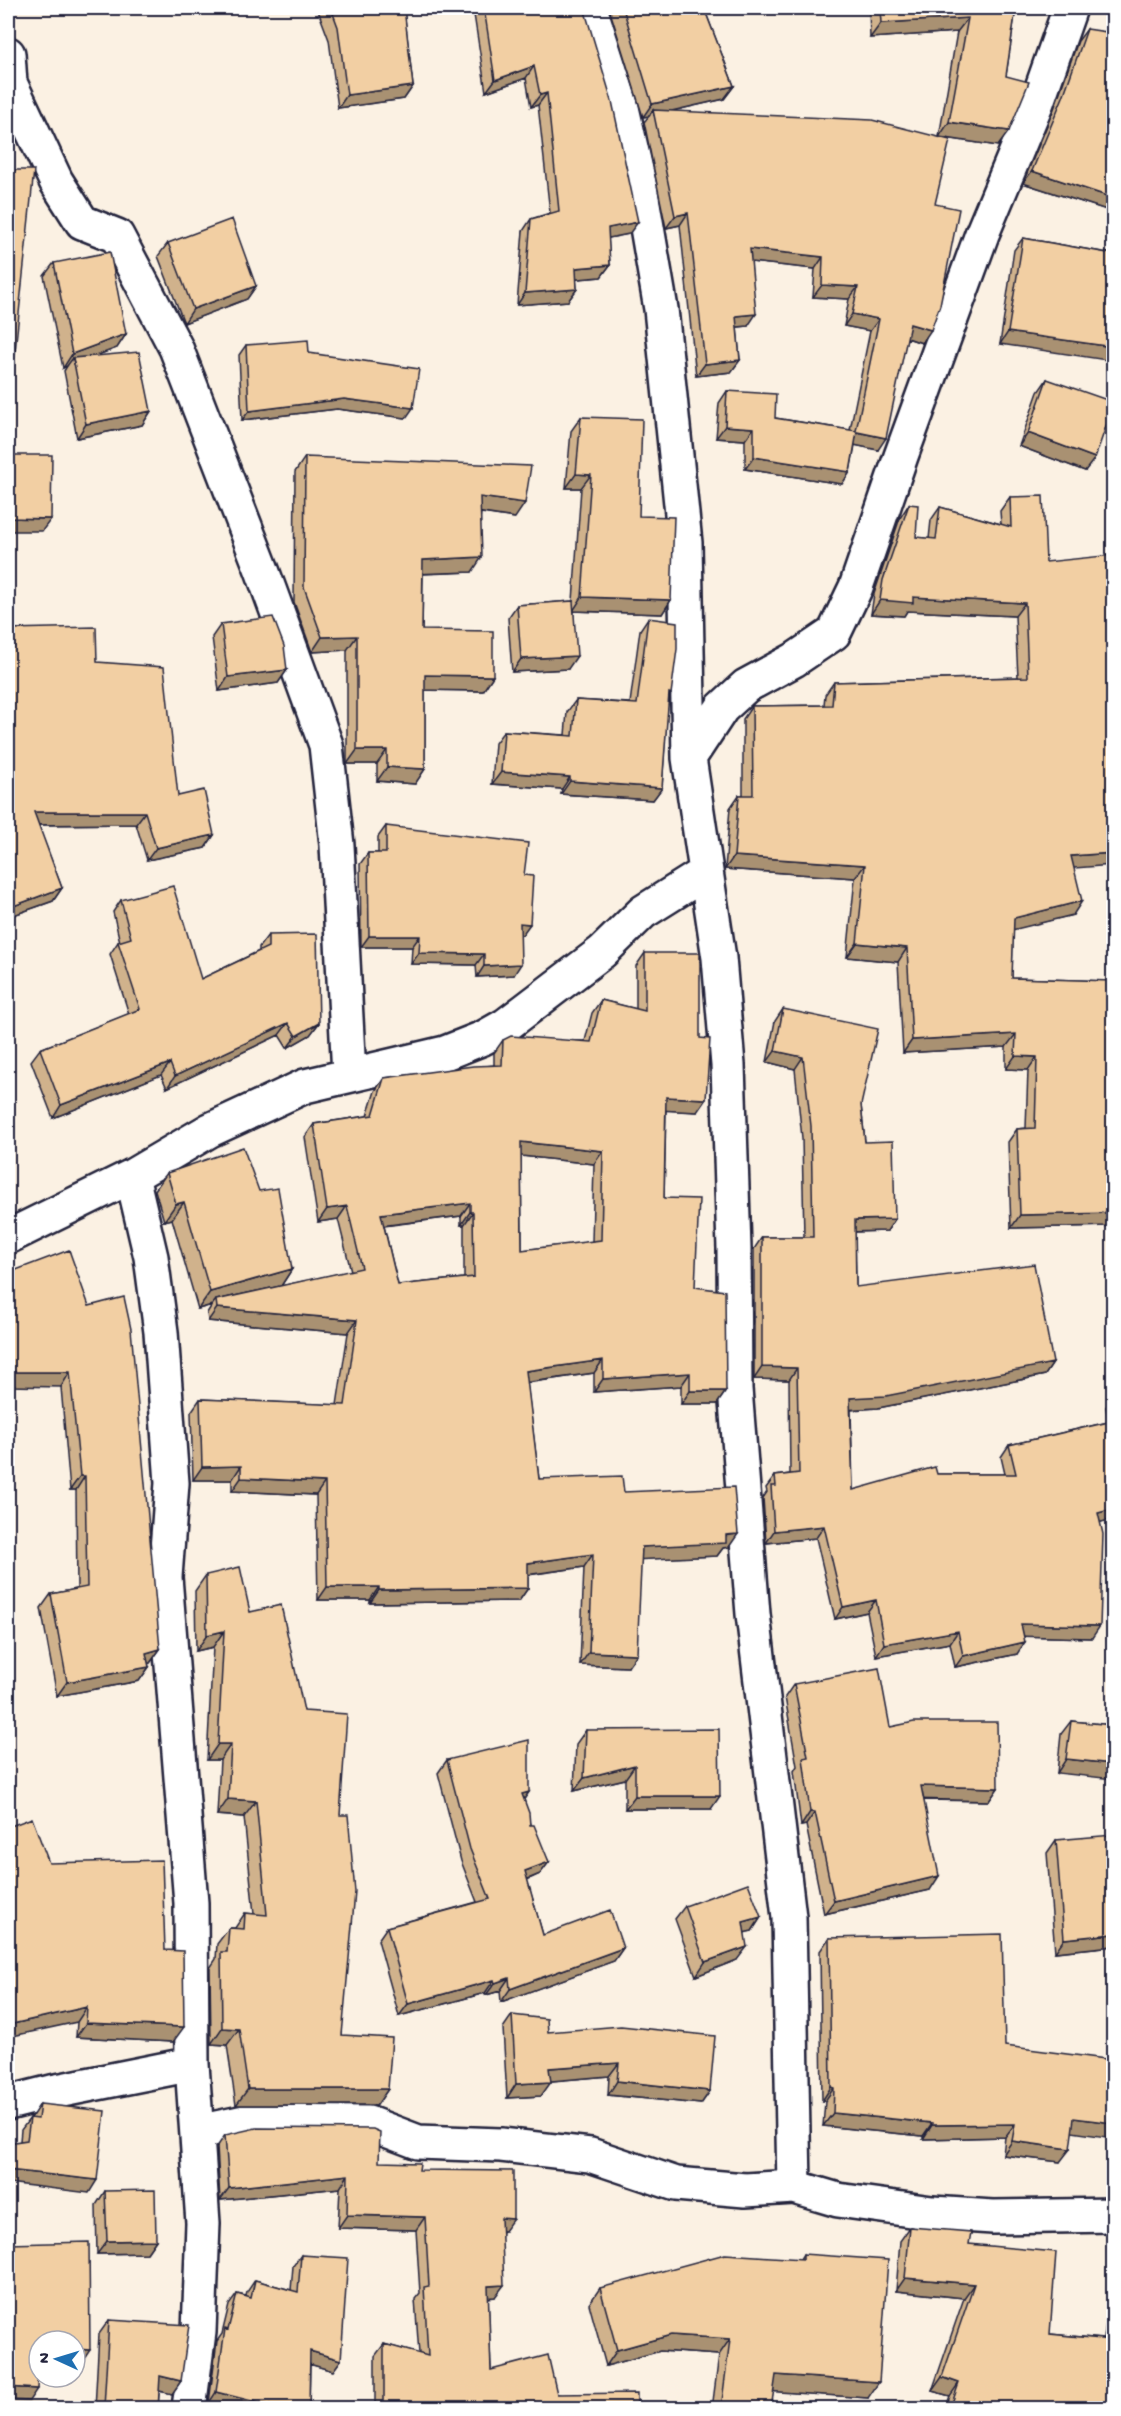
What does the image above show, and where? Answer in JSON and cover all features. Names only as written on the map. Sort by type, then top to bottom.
[{"type":"street","points":[[590,8],[622,108],[641,192],[661,309],[685,543],[689,758],[719,958],[728,1065],[734,1249],[735,1389],[753,1614],[789,1917],[794,2187]]},
{"type":"street","points":[[689,758],[722,708],[746,686],[794,660],[834,633],[856,587],[982,234],[1037,102],[1070,8]]},
{"type":"street","points":[[8,54],[10,83],[56,181],[82,222],[117,236],[176,348],[262,570],[326,745],[338,845],[349,1075]]},
{"type":"street","points":[[8,1237],[132,1176],[210,1130],[305,1086],[445,1053],[483,1038],[506,1025],[592,959],[644,912],[705,873]]},
{"type":"street","points":[[132,1176],[151,1257],[160,1321],[172,1483],[165,1576],[191,1903],[192,2064],[198,2132],[202,2233],[199,2332],[189,2409]]},
{"type":"street","points":[[8,2103],[192,2064]]},
{"type":"street","points":[[198,2132],[245,2122],[368,2123],[418,2142],[501,2145],[590,2155],[676,2184],[745,2190],[794,2187],[838,2200],[932,2213],[993,2217],[1113,2216]]},
{"type":"building","points":[[331,8],[404,8],[413,86],[347,95],[338,27]]},
{"type":"building","points":[[484,8],[584,8],[612,101],[638,222],[608,228],[610,265],[576,268],[577,289],[525,293],[531,219],[559,211],[547,93],[540,95],[534,66],[495,80]]},
{"type":"building","points":[[623,8],[704,8],[734,86],[652,104]]},
{"type":"building","points":[[880,8],[1016,8],[1006,76],[1029,82],[1009,131],[949,122],[968,18],[881,23]]},
{"type":"building","points":[[1087,29],[1113,33],[1113,198],[1032,171],[1063,97]]},
{"type":"building","points":[[653,110],[872,120],[950,140],[935,204],[959,209],[940,305],[931,330],[910,324],[886,438],[857,432],[850,472],[754,457],[754,428],[725,426],[727,391],[776,394],[775,418],[856,431],[879,319],[852,314],[858,287],[822,285],[823,257],[750,249],[756,314],[736,316],[740,360],[705,364],[688,213],[675,216]]},
{"type":"building","points":[[8,170],[34,170],[8,418]]},
{"type":"building","points":[[232,219],[256,286],[193,309],[168,243]]},
{"type":"building","points":[[1023,238],[1113,254],[1113,347],[1008,332]]},
{"type":"building","points":[[110,252],[126,334],[72,354],[54,263]]},
{"type":"building","points":[[308,340],[309,353],[419,369],[413,408],[344,399],[249,411],[246,345]]},
{"type":"building","points":[[139,352],[151,411],[86,424],[73,358]]},
{"type":"building","points":[[1047,379],[1113,402],[1095,458],[1028,433]]},
{"type":"building","points":[[581,417],[642,419],[639,516],[674,517],[671,600],[582,597],[591,475],[576,474]]},
{"type":"building","points":[[8,455],[52,455],[51,519],[8,518]]},
{"type":"building","points":[[305,457],[531,466],[525,503],[480,497],[482,557],[423,560],[422,630],[493,631],[493,676],[425,675],[425,769],[387,767],[387,750],[357,750],[357,636],[322,637],[304,587]]},
{"type":"building","points":[[1043,496],[1046,562],[1113,555],[1113,853],[1071,856],[1082,901],[1014,918],[1012,978],[1112,981],[1113,973],[1113,1213],[1020,1215],[1017,1129],[1035,1128],[1037,1057],[1015,1056],[1016,1034],[912,1040],[907,948],[857,943],[865,865],[734,856],[739,795],[753,795],[752,706],[832,705],[834,682],[1028,677],[1025,603],[913,597],[913,603],[880,600],[883,580],[909,504],[918,505],[916,537],[936,539],[940,507],[1011,527],[1010,497]]},
{"type":"building","points":[[573,601],[577,656],[521,659],[517,605]]},
{"type":"building","points":[[273,617],[284,646],[287,670],[228,677],[221,624]]},
{"type":"building","points":[[648,618],[677,622],[677,649],[671,694],[669,693],[662,788],[570,781],[570,777],[501,772],[504,731],[573,736],[576,700],[637,704]]},
{"type":"building","points":[[96,627],[97,662],[164,667],[178,796],[204,790],[214,835],[156,848],[145,812],[34,812],[62,888],[8,908],[8,629]]},
{"type":"building","points":[[386,826],[528,843],[524,875],[533,876],[530,924],[520,923],[521,964],[484,966],[484,954],[419,953],[420,936],[369,936],[368,853],[386,853]]},
{"type":"building","points":[[173,886],[201,979],[268,947],[268,935],[317,934],[319,1023],[296,1036],[288,1023],[175,1076],[170,1063],[61,1105],[40,1049],[140,1009],[118,942],[131,938],[121,900]]},
{"type":"building","points":[[645,953],[700,953],[700,1038],[710,1039],[706,1099],[666,1097],[664,1198],[699,1199],[695,1287],[725,1291],[726,1391],[690,1391],[690,1373],[603,1379],[603,1360],[526,1371],[539,1479],[622,1476],[624,1492],[734,1487],[738,1534],[726,1535],[726,1543],[642,1547],[637,1654],[589,1652],[593,1554],[528,1563],[528,1588],[379,1590],[379,1587],[327,1587],[325,1482],[241,1478],[241,1466],[202,1467],[200,1399],[345,1405],[357,1320],[217,1308],[216,1300],[362,1268],[347,1206],[327,1209],[314,1124],[373,1115],[384,1078],[473,1066],[502,1065],[503,1040],[511,1036],[591,1042],[601,1000],[645,1011]],"holes":[[[521,1142],[603,1151],[601,1240],[522,1250]],[[470,1203],[470,1212],[473,1212],[474,1277],[398,1285],[381,1214]]]},
{"type":"building","points":[[783,1009],[878,1029],[861,1105],[865,1142],[893,1141],[895,1219],[855,1220],[856,1287],[1034,1264],[1053,1363],[886,1396],[850,1398],[853,1490],[935,1467],[937,1474],[1016,1474],[1009,1445],[1113,1421],[1113,1509],[1098,1513],[1103,1534],[1100,1626],[1021,1624],[1025,1642],[963,1656],[958,1631],[884,1644],[876,1600],[843,1607],[824,1526],[774,1531],[771,1486],[776,1486],[775,1476],[799,1473],[797,1368],[762,1367],[762,1237],[813,1237],[811,1126],[803,1057],[775,1051]]},
{"type":"building","points":[[243,1147],[259,1191],[278,1188],[292,1269],[210,1292],[184,1202],[176,1204],[167,1173]]},
{"type":"building","points":[[69,1250],[89,1306],[124,1297],[131,1329],[160,1649],[146,1653],[149,1667],[67,1682],[51,1594],[87,1587],[85,1476],[80,1476],[70,1372],[8,1372],[8,1273]]},
{"type":"building","points":[[240,1567],[250,1612],[281,1605],[304,1711],[347,1714],[340,1815],[348,1815],[355,1892],[342,2035],[392,2038],[388,2089],[248,2089],[239,2029],[222,2028],[221,1952],[227,1952],[229,1928],[244,1929],[245,1913],[267,1915],[256,1801],[228,1799],[231,1744],[218,1744],[224,1631],[207,1635],[206,1575]]},
{"type":"building","points":[[879,1668],[890,1727],[914,1722],[997,1722],[998,1788],[921,1786],[939,1876],[834,1901],[815,1812],[810,1812],[803,1758],[808,1757],[794,1684]]},
{"type":"building","points":[[1071,1721],[1113,1725],[1113,1764],[1066,1759]]},
{"type":"building","points":[[719,1729],[720,1796],[635,1796],[635,1765],[584,1778],[586,1730]]},
{"type":"building","points":[[529,1740],[529,1792],[522,1794],[529,1813],[530,1825],[534,1825],[549,1862],[525,1871],[543,1935],[610,1910],[623,1948],[510,1989],[509,1978],[495,1983],[494,1980],[408,2004],[387,1927],[490,1899],[470,1849],[447,1760]]},
{"type":"building","points":[[32,1818],[49,1863],[162,1860],[165,1950],[183,1951],[184,2027],[86,2023],[87,2007],[8,2025],[8,1827]]},
{"type":"building","points":[[1113,1835],[1113,1934],[1064,1939],[1056,1840]]},
{"type":"building","points":[[748,1883],[761,1917],[743,1922],[747,1947],[705,1962],[685,1906]]},
{"type":"building","points":[[1002,1934],[1005,2046],[1113,2060],[1113,2123],[1074,2118],[1070,2149],[1012,2141],[1015,2124],[932,2125],[932,2123],[833,2113],[829,1938]]},
{"type":"building","points":[[512,2015],[547,2019],[548,2032],[621,2026],[715,2036],[710,2091],[617,2081],[619,2063],[549,2068],[551,2082],[516,2084]]},
{"type":"building","points":[[40,2104],[105,2111],[97,2180],[8,2170],[8,2143],[27,2140],[30,2118],[38,2119]]},
{"type":"building","points":[[256,2128],[373,2129],[380,2132],[379,2162],[420,2163],[419,2170],[513,2171],[513,2219],[501,2218],[504,2285],[488,2286],[491,2370],[548,2355],[557,2394],[637,2393],[637,2409],[384,2409],[384,2344],[428,2356],[424,2287],[429,2286],[425,2217],[347,2215],[348,2175],[229,2188],[225,2135]]},
{"type":"building","points":[[155,2190],[156,2240],[107,2241],[105,2191]]},
{"type":"building","points":[[910,2227],[971,2232],[969,2244],[1056,2252],[1050,2334],[1111,2340],[1113,2322],[1113,2409],[950,2409],[959,2383],[942,2377],[974,2284],[905,2278]]},
{"type":"building","points":[[8,2237],[9,2244],[89,2242],[90,2350],[87,2350],[87,2329],[27,2329],[27,2388],[8,2387]]},
{"type":"building","points":[[725,2254],[803,2259],[803,2254],[888,2260],[879,2382],[776,2375],[771,2409],[721,2409],[730,2339],[671,2335],[617,2350],[600,2288]]},
{"type":"building","points":[[301,2255],[348,2258],[341,2360],[310,2351],[309,2409],[284,2409],[216,2392],[225,2329],[228,2330],[237,2294],[251,2298],[255,2280],[298,2292]]},
{"type":"building","points":[[109,2320],[189,2325],[181,2381],[160,2376],[158,2409],[104,2408]]}]
